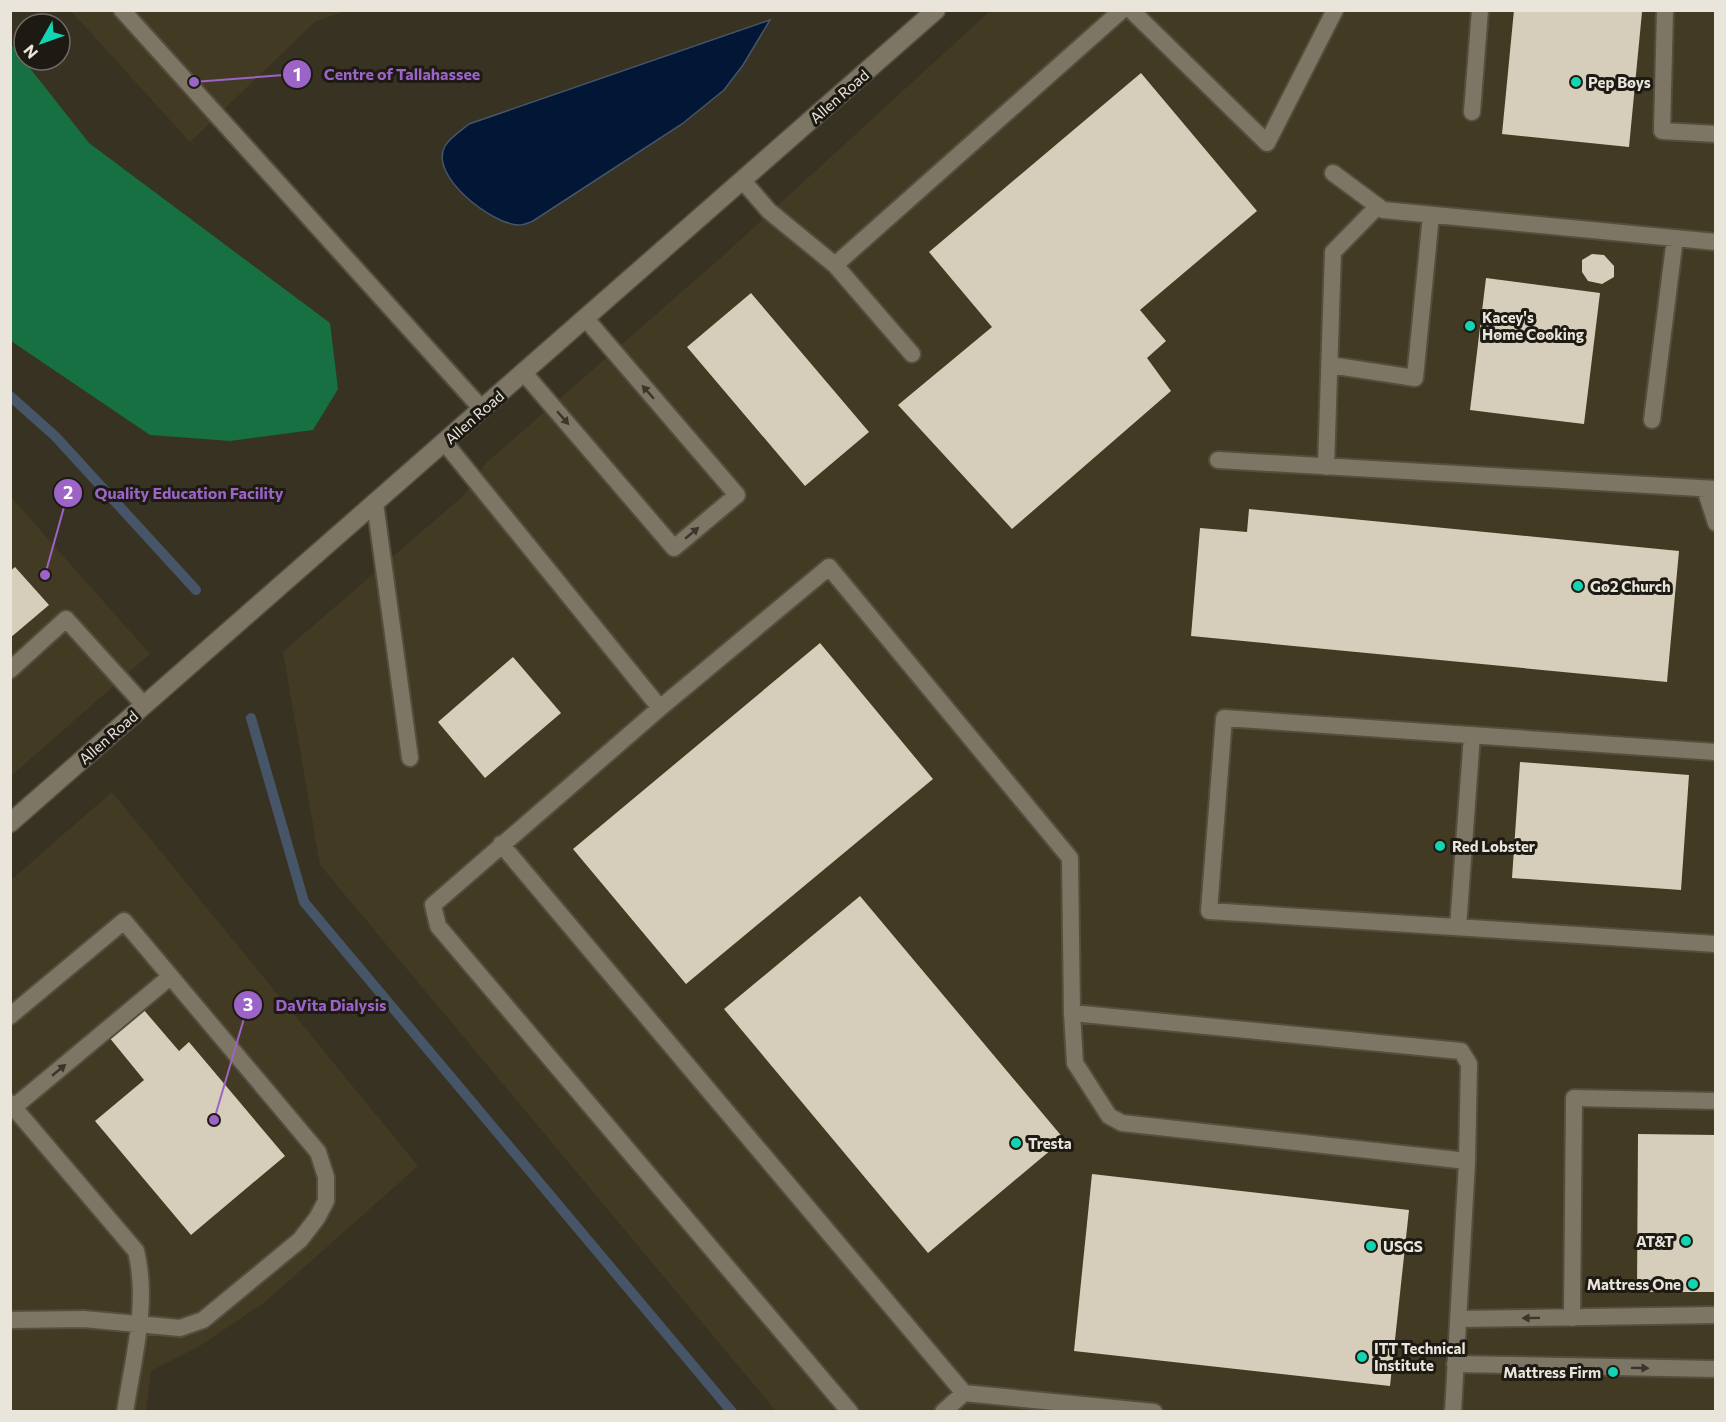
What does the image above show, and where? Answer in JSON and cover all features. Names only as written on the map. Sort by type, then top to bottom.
[{"type":"street","name":"Allen Road","points":[[10,823],[936,10]]},
{"type":"lane","points":[[122,10],[482,409]]},
{"type":"lane","points":[[835,265],[1122,10]]},
{"type":"lane","points":[[1131,10],[1267,143],[1335,10]]},
{"type":"lane","points":[[1472,112],[1479,10]]},
{"type":"lane","points":[[1665,10],[1662,131],[1716,134]]},
{"type":"lane","points":[[1333,174],[1383,210],[1716,242]]},
{"type":"lane","points":[[743,181],[769,211],[835,265],[912,354]]},
{"type":"lane","points":[[1326,466],[1333,252],[1378,206]]},
{"type":"lane","points":[[1330,365],[1415,378],[1431,215]]},
{"type":"lane","points":[[1652,420],[1675,238]]},
{"type":"lane","points":[[524,373],[674,548],[737,495],[586,319]]},
{"type":"lane","points":[[445,443],[660,708]]},
{"type":"lane","points":[[1218,460],[1710,489],[1716,523]]},
{"type":"lane","points":[[375,503],[410,758]]},
{"type":"lane","points":[[850,1412],[438,926],[433,904],[660,708],[829,567],[1070,858],[1075,1063],[1109,1116],[1122,1123],[1467,1161]]},
{"type":"lane","points":[[10,670],[66,619],[144,705]]},
{"type":"lane","points":[[1716,752],[1224,718],[1209,911],[1716,944]]},
{"type":"lane","points":[[1458,927],[1472,735]]},
{"type":"lane","points":[[501,844],[964,1393],[1154,1412]]},
{"type":"lane","points":[[10,1016],[123,921],[318,1152],[326,1177],[326,1201],[300,1240],[203,1320],[180,1328],[138,1326],[84,1318],[10,1320]]},
{"type":"lane","points":[[125,1412],[138,1326],[142,1275],[136,1251],[12,1105],[170,977]]},
{"type":"lane","points":[[1072,1012],[1461,1051],[1469,1064],[1467,1161],[1453,1412]]},
{"type":"lane","points":[[1572,1318],[1574,1098],[1716,1101]]},
{"type":"lane","points":[[1458,1319],[1716,1315]]},
{"type":"lane","points":[[1455,1364],[1716,1369]]},
{"type":"lane","points":[[943,1412],[964,1393]]},
{"type":"shaded area","points":[[347,11],[316,21],[190,142],[72,12]]},
{"type":"shaded area","points":[[990,11],[1715,11],[1715,1411],[776,1411],[320,865],[283,652],[463,496],[486,463],[726,253]]},
{"type":"shaded area","points":[[10,496],[150,654],[11,776],[10,776]]},
{"type":"shaded area","points":[[112,792],[418,1166],[265,1302],[203,1344],[151,1371],[146,1411],[11,1411],[10,881]]},
{"type":"green space","points":[[10,43],[12,46],[12,72],[33,72],[89,143],[330,323],[338,389],[313,430],[230,441],[150,435],[11,341]]},
{"type":"water","points":[[770,20],[743,65],[724,90],[682,124],[533,221],[519,225],[494,217],[466,197],[446,171],[442,158],[445,146],[469,124]]},
{"type":"building","points":[[1514,10],[1642,12],[1629,147],[1502,134]]},
{"type":"building","points":[[1141,73],[1257,211],[1140,310],[1166,341],[1147,358],[1171,391],[1012,529],[898,405],[992,327],[929,252]]},
{"type":"building","points":[[1592,254],[1604,255],[1614,266],[1614,277],[1602,284],[1588,281],[1582,272],[1582,260]]},
{"type":"building","points":[[1486,278],[1600,293],[1584,424],[1470,410]]},
{"type":"building","points":[[751,293],[869,432],[805,486],[687,347]]},
{"type":"building","points":[[1249,509],[1679,551],[1667,682],[1191,636],[1200,528],[1247,532]]},
{"type":"building","points":[[15,567],[49,605],[10,638],[10,571]]},
{"type":"building","points":[[820,643],[933,779],[686,984],[573,849]]},
{"type":"building","points":[[513,657],[561,713],[485,778],[438,722]]},
{"type":"building","points":[[1520,762],[1689,775],[1681,890],[1512,878]]},
{"type":"building","points":[[860,896],[1064,1139],[928,1253],[724,1009]]},
{"type":"building","points":[[137,1002],[179,1051],[189,1042],[285,1156],[191,1235],[95,1121],[144,1080],[104,1031]]},
{"type":"building","points":[[1638,1134],[1716,1135],[1716,1292],[1637,1292]]},
{"type":"building","points":[[1092,1174],[1409,1210],[1390,1386],[1074,1351]]},
{"type":"waterway","points":[[10,396],[55,436],[196,590]]},
{"type":"waterway","points":[[251,718],[304,902],[732,1412]]},
{"type":"place","name":"Centre of Tallahassee","points":[[194,82]]},
{"type":"place","name":"Pep Boys","points":[[1576,82]]},
{"type":"place","name":"Kacey's Home Cooking","points":[[1470,326]]},
{"type":"place","name":"Quality Education Facility","points":[[45,575]]},
{"type":"place","name":"Go2 Church","points":[[1578,586]]},
{"type":"place","name":"Red Lobster","points":[[1440,846]]},
{"type":"place","name":"DaVita Dialysis","points":[[214,1120]]},
{"type":"place","name":"Tresta","points":[[1016,1143]]},
{"type":"place","name":"AT&T","points":[[1686,1241]]},
{"type":"place","name":"USGS","points":[[1371,1246]]},
{"type":"place","name":"Mattress One","points":[[1693,1284]]},
{"type":"place","name":"ITT Technical Institute","points":[[1362,1357]]},
{"type":"place","name":"Mattress Firm","points":[[1613,1372]]}]
